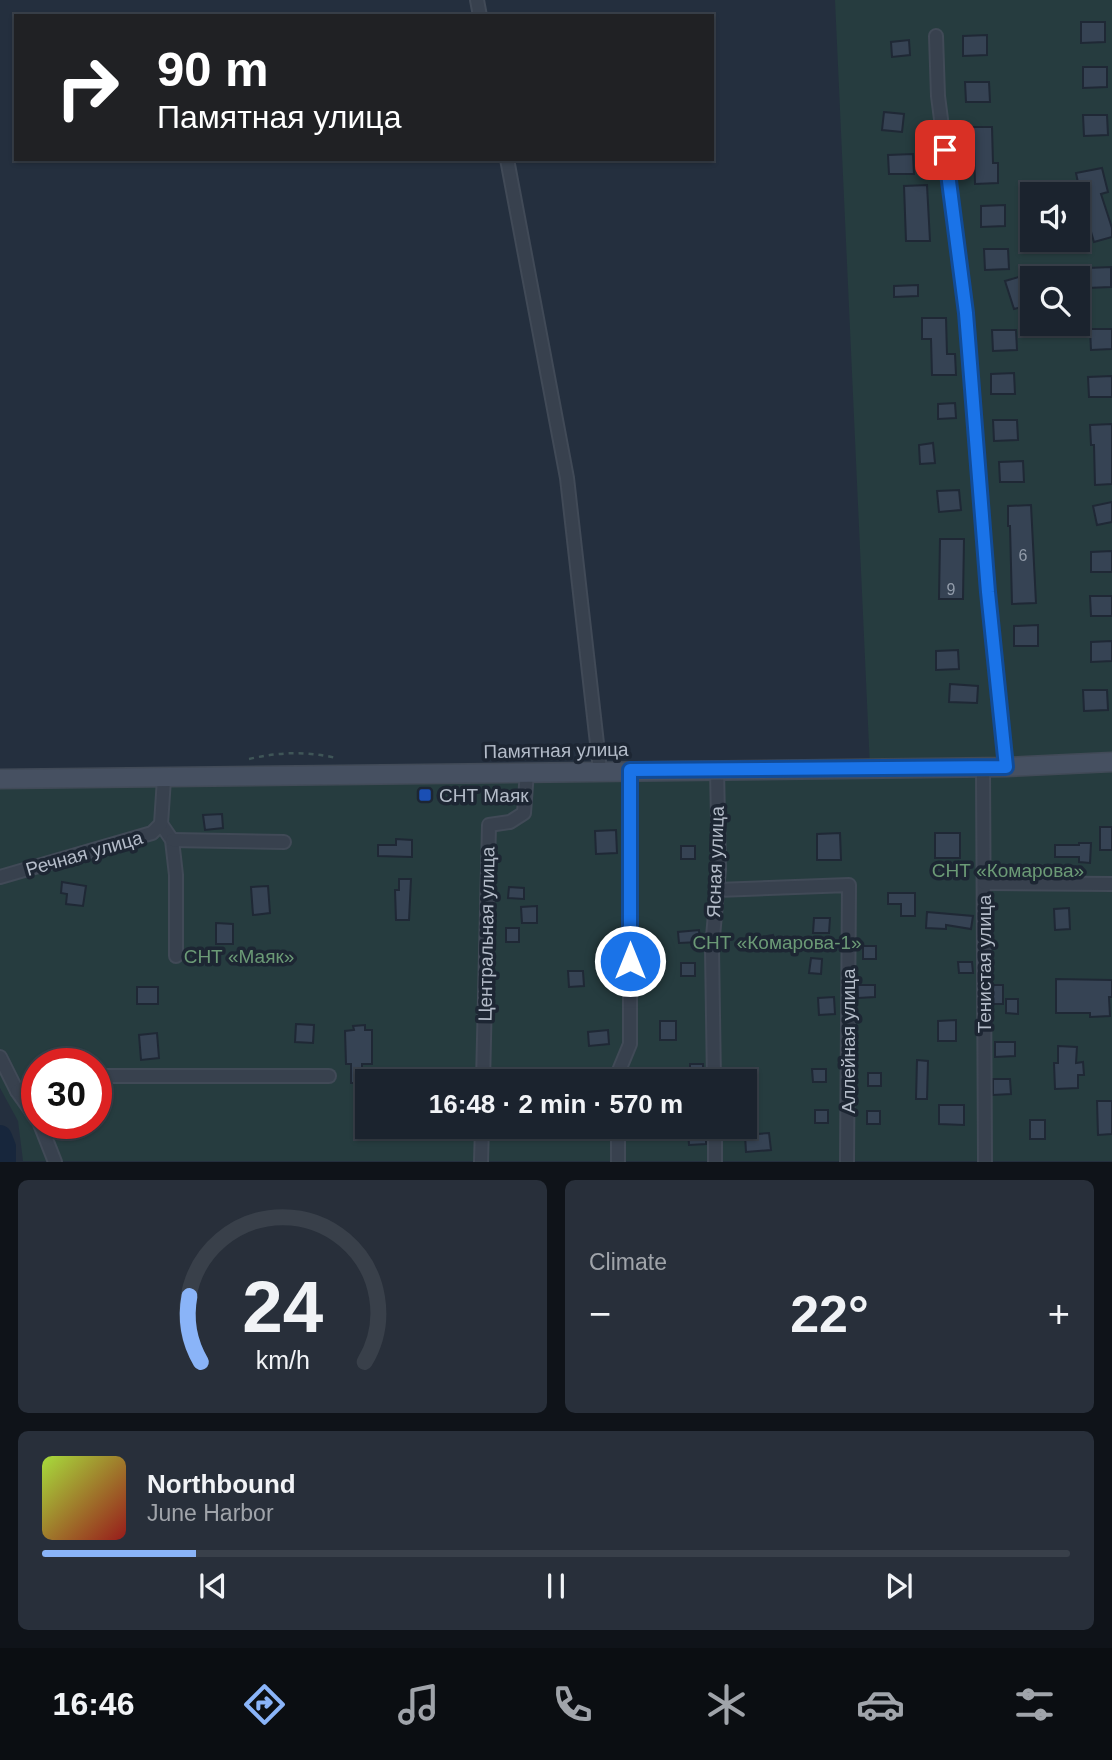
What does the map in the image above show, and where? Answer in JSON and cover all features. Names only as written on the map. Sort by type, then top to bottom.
[{"type":"street","points":[[936,36],[938,96],[966,313],[988,592],[1006,767]]},
{"type":"street","points":[[507,161],[566,478],[600,770]]},
{"type":"street","name":"Памятная улица","points":[[0,779],[1006,767],[1112,762]]},
{"type":"street","name":"Тенистая улица","points":[[983,767],[985,1161]]},
{"type":"street","name":"Ясная улица","points":[[714,1069],[712,948],[719,869],[717,769]]},
{"type":"street","points":[[620,1069],[630,1044],[630,770]]},
{"type":"street","name":"Центральная улица","points":[[483,1069],[489,825],[510,822],[524,813],[527,771]]},
{"type":"street","name":"Речная улица","points":[[0,877],[152,833],[161,824],[164,779]]},
{"type":"street","points":[[161,824],[172,840],[176,875],[176,956]]},
{"type":"street","points":[[172,840],[284,842]]},
{"type":"street","points":[[984,883],[1112,884]]},
{"type":"street","name":"Аллейная улица","points":[[717,890],[849,885],[847,1161]]},
{"type":"street","points":[[0,1057],[21,1097]]},
{"type":"street","points":[[112,1076],[328,1076]]},
{"type":"street","points":[[17,1091],[21,1090]]},
{"type":"street","points":[[46,1139],[55,1161]]},
{"type":"street","points":[[481,1161],[482,1139]]},
{"type":"street","points":[[618,1139],[618,1161]]},
{"type":"street","points":[[715,1139],[715,1161]]},
{"type":"green space","points":[[835,0],[1112,0],[1112,1161],[23,1161],[18,1121],[0,1088],[0,779],[870,768]]},
{"type":"building","points":[[1081,22],[1105,22],[1105,42],[1081,43]]},
{"type":"building","points":[[987,35],[987,55],[963,56],[963,36]]},
{"type":"building","points":[[909,40],[910,55],[892,57],[891,42]]},
{"type":"building","points":[[1083,67],[1107,67],[1107,87],[1083,88]]},
{"type":"building","points":[[965,82],[989,82],[990,102],[966,102]]},
{"type":"building","points":[[884,112],[904,114],[902,132],[882,130]]},
{"type":"building","points":[[1083,115],[1107,115],[1108,135],[1084,136]]},
{"type":"building","points":[[968,127],[992,127],[993,163],[998,163],[998,183],[975,184],[974,148],[969,148]]},
{"type":"building","points":[[913,154],[914,174],[889,174],[888,155]]},
{"type":"building","points":[[1102,168],[1108,192],[1101,194],[1112,228],[1112,237],[1094,242],[1090,228],[1090,182],[1078,182],[1076,173]]},
{"type":"building","points":[[927,185],[930,241],[906,241],[904,186]]},
{"type":"building","points":[[1005,205],[1005,226],[981,227],[981,206]]},
{"type":"building","points":[[984,249],[1008,249],[1009,269],[985,270]]},
{"type":"building","points":[[1111,267],[1111,287],[1090,288],[1090,268]]},
{"type":"building","points":[[1020,277],[1020,308],[1014,309],[1005,281]]},
{"type":"building","points":[[918,285],[918,296],[894,297],[894,286]]},
{"type":"building","points":[[922,318],[946,318],[947,354],[955,354],[956,375],[932,375],[931,339],[922,339]]},
{"type":"building","points":[[1090,329],[1112,329],[1112,349],[1091,350]]},
{"type":"building","points":[[992,330],[1016,330],[1017,350],[993,351]]},
{"type":"building","points":[[1014,373],[1015,394],[991,394],[991,374]]},
{"type":"building","points":[[1112,376],[1112,397],[1089,397],[1088,377]]},
{"type":"building","points":[[955,403],[956,418],[938,419],[938,404]]},
{"type":"building","points":[[993,420],[1017,420],[1018,440],[994,441]]},
{"type":"building","points":[[1112,424],[1112,484],[1095,485],[1094,445],[1091,445],[1090,425]]},
{"type":"building","points":[[933,443],[935,463],[920,464],[919,445]]},
{"type":"building","points":[[1023,461],[1024,482],[1000,482],[999,462]]},
{"type":"building","points":[[959,490],[961,510],[939,512],[937,491]]},
{"type":"building","points":[[1112,502],[1112,522],[1097,525],[1093,506]]},
{"type":"building","points":[[1031,505],[1036,603],[1012,604],[1008,506]]},
{"type":"building","points":[[940,539],[964,539],[963,599],[939,599]]},
{"type":"building","points":[[1112,551],[1112,572],[1091,572],[1091,552]]},
{"type":"building","points":[[1090,596],[1112,596],[1112,616],[1091,616]]},
{"type":"building","points":[[1038,625],[1038,646],[1014,646],[1014,626]]},
{"type":"building","points":[[1112,641],[1112,661],[1091,662],[1091,642]]},
{"type":"building","points":[[958,650],[959,669],[936,670],[936,651]]},
{"type":"building","points":[[950,684],[978,686],[977,703],[949,702]]},
{"type":"building","points":[[1083,690],[1107,690],[1108,710],[1084,711]]},
{"type":"building","points":[[222,814],[223,828],[205,830],[203,815]]},
{"type":"building","points":[[1100,827],[1112,827],[1112,850],[1100,850]]},
{"type":"building","points":[[616,830],[617,853],[596,854],[595,831]]},
{"type":"building","points":[[840,833],[841,860],[817,860],[817,834]]},
{"type":"building","points":[[935,833],[960,833],[960,858],[935,858]]},
{"type":"building","points":[[396,839],[412,840],[412,857],[378,856],[378,845],[396,845]]},
{"type":"building","points":[[1091,843],[1090,863],[1079,862],[1079,857],[1055,857],[1055,845]]},
{"type":"building","points":[[681,846],[695,846],[695,859],[681,859]]},
{"type":"building","points":[[399,879],[411,879],[409,920],[396,920],[395,890],[399,890]]},
{"type":"building","points":[[62,882],[86,886],[83,906],[66,904],[67,894],[61,893]]},
{"type":"building","points":[[268,886],[270,913],[253,915],[251,887]]},
{"type":"building","points":[[509,887],[524,888],[524,899],[508,898]]},
{"type":"building","points":[[888,893],[915,893],[915,916],[901,916],[901,904],[888,904]]},
{"type":"building","points":[[537,906],[537,923],[522,923],[521,907]]},
{"type":"building","points":[[1069,908],[1070,929],[1055,930],[1054,909]]},
{"type":"building","points":[[927,912],[973,916],[971,929],[946,925],[946,929],[926,928]]},
{"type":"building","points":[[814,918],[830,918],[829,933],[813,933]]},
{"type":"building","points":[[216,923],[233,924],[233,944],[216,944]]},
{"type":"building","points":[[506,928],[519,928],[519,942],[506,942]]},
{"type":"building","points":[[699,930],[700,942],[679,943],[678,932]]},
{"type":"building","points":[[773,935],[775,946],[754,950],[752,939]]},
{"type":"building","points":[[613,940],[621,940],[621,974],[613,974]]},
{"type":"building","points":[[863,946],[876,946],[876,959],[863,959]]},
{"type":"building","points":[[811,958],[822,959],[821,974],[809,973]]},
{"type":"building","points":[[958,962],[972,962],[973,973],[959,973]]},
{"type":"building","points":[[681,963],[695,963],[695,976],[681,976]]},
{"type":"building","points":[[568,971],[583,971],[584,986],[569,987]]},
{"type":"building","points":[[1056,979],[1112,980],[1110,1016],[1090,1017],[1090,1013],[1056,1013]]},
{"type":"building","points":[[857,985],[875,985],[875,997],[858,998]]},
{"type":"building","points":[[993,985],[1003,985],[1003,1004],[993,1004]]},
{"type":"building","points":[[137,987],[158,987],[158,1004],[137,1004]]},
{"type":"building","points":[[834,997],[835,1014],[819,1015],[818,998]]},
{"type":"building","points":[[1006,999],[1018,999],[1018,1014],[1006,1013]]},
{"type":"building","points":[[956,1020],[956,1041],[938,1041],[938,1021]]},
{"type":"building","points":[[660,1021],[676,1021],[676,1040],[660,1040]]},
{"type":"building","points":[[296,1024],[314,1025],[313,1043],[295,1042]]},
{"type":"building","points":[[365,1025],[365,1030],[372,1030],[372,1064],[362,1064],[362,1069],[355,1069],[355,1083],[351,1083],[351,1064],[346,1064],[345,1031],[354,1030],[353,1026]]},
{"type":"building","points":[[608,1030],[609,1044],[589,1046],[588,1032]]},
{"type":"building","points":[[157,1033],[159,1058],[141,1060],[139,1035]]},
{"type":"building","points":[[995,1042],[1015,1042],[1015,1056],[995,1057]]},
{"type":"building","points":[[1058,1046],[1077,1047],[1076,1063],[1083,1062],[1084,1075],[1078,1075],[1078,1088],[1055,1089],[1054,1063],[1058,1063]]},
{"type":"building","points":[[917,1060],[928,1061],[927,1099],[916,1099]]},
{"type":"building","points":[[690,1064],[703,1064],[703,1069],[690,1069]]},
{"type":"building","points":[[812,1069],[826,1069],[826,1082],[813,1082]]},
{"type":"building","points":[[868,1073],[881,1073],[881,1086],[868,1086]]},
{"type":"building","points":[[993,1079],[1010,1079],[1011,1094],[993,1095]]},
{"type":"building","points":[[1097,1101],[1112,1101],[1112,1134],[1098,1135]]},
{"type":"building","points":[[939,1105],[964,1105],[964,1125],[939,1124]]},
{"type":"building","points":[[815,1110],[828,1110],[828,1123],[815,1123]]},
{"type":"building","points":[[867,1111],[880,1111],[880,1124],[867,1124]]},
{"type":"building","points":[[1030,1120],[1045,1120],[1045,1139],[1030,1139]]},
{"type":"building","points":[[769,1133],[771,1150],[746,1152],[745,1139],[757,1139],[757,1134]]},
{"type":"building","points":[[689,1139],[706,1139],[706,1144],[689,1145]]},
{"type":"waterway","points":[[0,1137],[4,1147],[4,1162]]},
{"type":"place","name":"СНТ Маяк","points":[[425,795]]},
{"type":"route","points":[[630,961],[630,770],[1006,767],[988,592],[966,313],[945,150]]},
{"type":"park label","name":"СНТ «Комарова»","points":[[1008,870]]},
{"type":"park label","name":"СНТ «Комарова-1»","points":[[777,942]]},
{"type":"park label","name":"СНТ «Маяк»","points":[[239,956]]}]
